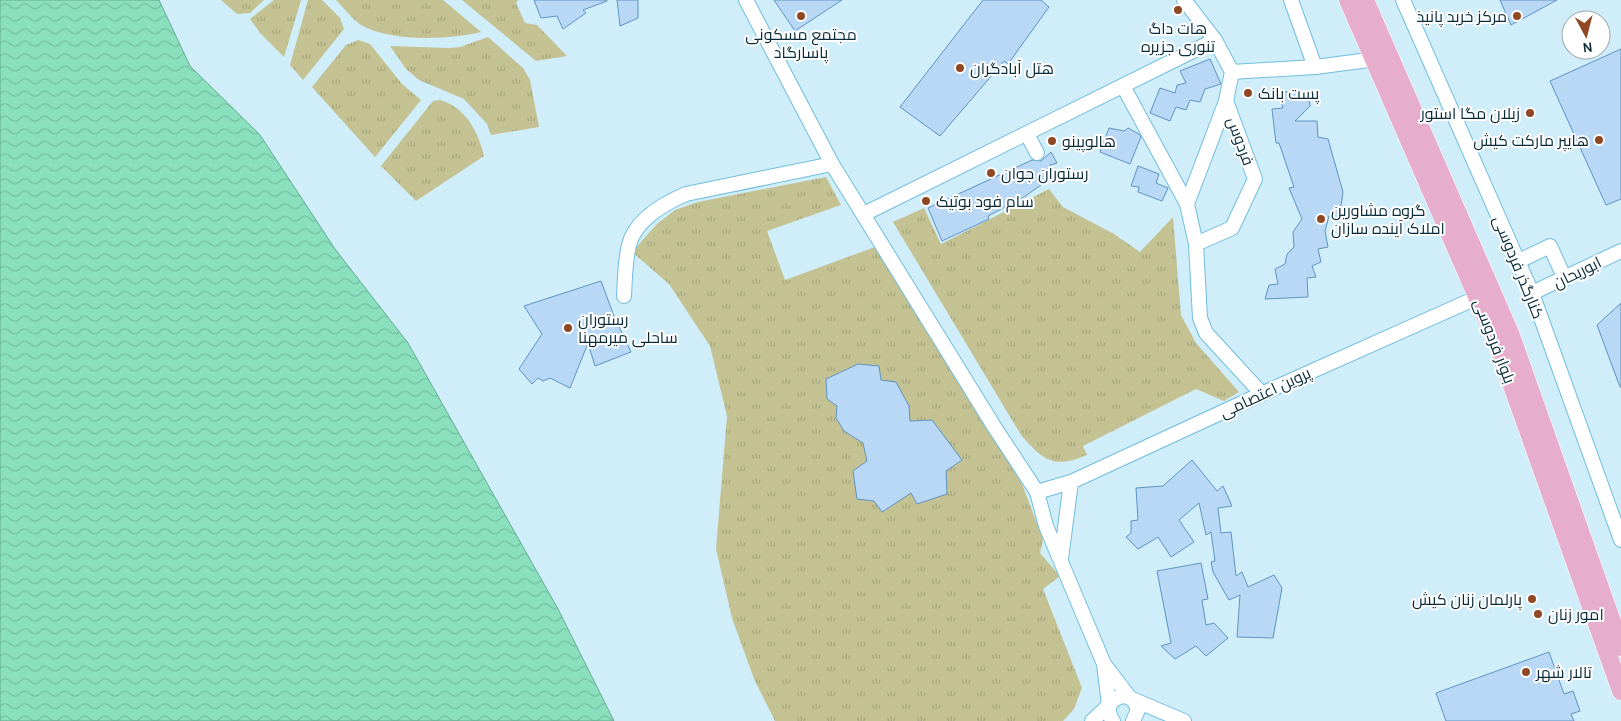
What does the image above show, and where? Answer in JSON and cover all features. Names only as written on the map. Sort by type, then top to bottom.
[{"type":"main road","name":"بلوار فردوسی","points":[[1348,0],[1383,58]]},
{"type":"main road","name":"بلوار فردوسی","points":[[1365,0],[1383,58],[1485,294],[1621,690]]},
{"type":"main road","name":"بلوار فردوسی","points":[[1485,294],[1510,333],[1621,647]]},
{"type":"street","points":[[746,0],[832,164],[995,428],[1038,492],[1046,526],[1104,664],[1110,705],[1109,714],[1113,721]]},
{"type":"street","points":[[1291,0],[1315,67]]},
{"type":"street","name":"کنارگذر فردوسی","points":[[1403,0],[1532,293],[1621,540]]},
{"type":"street","points":[[1191,2],[1215,40],[1232,72],[1315,67],[1383,58]]},
{"type":"street","points":[[864,214],[1215,40]]},
{"type":"street","name":"فردوس","points":[[1187,204],[1226,101],[1232,72]]},
{"type":"street","points":[[1122,86],[1187,204],[1196,244],[1200,318],[1206,334],[1262,394]]},
{"type":"street","name":"فردوس","points":[[1196,244],[1232,228],[1254,179],[1226,101]]},
{"type":"street","points":[[1027,134],[1037,153]]},
{"type":"street","points":[[624,296],[629,242],[639,227],[666,203],[686,194],[832,164]]},
{"type":"street","points":[[1519,261],[1550,246],[1565,278]]},
{"type":"street","name":"ابوریحان","points":[[1532,293],[1621,251]]},
{"type":"street","name":"پروین اعتصامی","points":[[1038,492],[1071,482],[1485,294]]},
{"type":"street","points":[[1061,563],[1071,482]]},
{"type":"street","points":[[1104,664],[1138,710],[1133,721]]},
{"type":"street","points":[[1092,721],[1120,696],[1180,720]]},
{"type":"street","points":[[1154,721],[1180,720]]},
{"type":"green space","points":[[221,0],[264,0],[250,13],[237,14]]},
{"type":"green space","points":[[274,0],[301,0],[284,57],[260,33],[250,19]]},
{"type":"green space","points":[[308,0],[322,0],[340,18],[344,29],[303,80],[290,65]]},
{"type":"green space","points":[[336,0],[443,0],[481,32],[453,37],[420,38],[403,37],[373,31],[351,17]]},
{"type":"green space","points":[[462,0],[518,0],[516,3],[525,23],[537,25],[567,56],[536,61]]},
{"type":"green space","points":[[488,37],[523,68],[530,80],[539,127],[491,135],[487,124],[464,99],[419,80],[406,69],[390,46],[460,47]]},
{"type":"green space","points":[[358,40],[370,44],[402,84],[421,100],[375,157],[312,87],[346,45]]},
{"type":"green space","points":[[440,100],[457,108],[469,121],[478,138],[484,156],[416,201],[381,166],[433,101]]},
{"type":"green space","points":[[826,177],[841,205],[767,231],[785,280],[875,247],[1022,484],[1043,539],[1040,553],[1060,576],[1043,589],[1082,688],[1074,709],[1063,721],[775,721],[754,679],[732,618],[716,549],[727,416],[710,346],[669,284],[632,252],[657,224],[675,210],[698,202]]},
{"type":"green space","points":[[1049,189],[1063,207],[1114,234],[1140,252],[1173,217],[1181,315],[1196,343],[1239,392],[1224,401],[1196,389],[1083,446],[1087,455],[1075,459],[1057,462],[1050,460],[1029,444],[1021,435],[893,222],[924,208],[941,244]]},
{"type":"water","points":[[0,0],[159,0],[190,66],[260,135],[335,249],[408,343],[558,609],[614,721],[0,721]]},
{"type":"building","points":[[534,0],[607,1],[583,10],[586,13],[563,29],[557,16],[541,18]]},
{"type":"building","points":[[617,0],[638,0],[638,18],[620,26]]},
{"type":"building","name":"مجتمع مسکونی پاسارگاد","points":[[774,0],[842,0],[795,31]]},
{"type":"building","name":"هتل آبادگران","points":[[983,0],[1041,0],[1049,7],[1008,64],[1004,61],[940,136],[900,107]]},
{"type":"building","name":"مرکز خرید پانیذ","points":[[1500,0],[1557,0],[1511,25]]},
{"type":"building","name":"هایپر مارکت کیش","points":[[1621,49],[1621,199],[1606,205],[1550,81],[1597,60],[1611,60],[1611,54]]},
{"type":"building","points":[[1210,59],[1221,84],[1205,89],[1200,102],[1190,100],[1186,110],[1176,107],[1170,121],[1150,113],[1160,88],[1175,93],[1177,85],[1186,83],[1180,71]]},
{"type":"building","points":[[1278,92],[1308,92],[1310,106],[1295,121],[1317,121],[1318,137],[1328,139],[1343,192],[1339,219],[1329,216],[1325,231],[1328,247],[1318,249],[1321,262],[1312,266],[1316,277],[1307,278],[1308,297],[1265,299],[1269,285],[1278,284],[1275,269],[1285,264],[1287,254],[1294,247],[1293,232],[1302,219],[1289,188],[1294,187],[1279,143],[1276,143],[1272,109],[1283,108]]},
{"type":"building","points":[[1109,128],[1124,131],[1128,128],[1141,137],[1130,164],[1100,152]]},
{"type":"building","points":[[1051,152],[1057,163],[1050,165],[1055,175],[1024,197],[988,216],[989,219],[942,241],[928,208],[1032,160],[1041,161]]},
{"type":"building","points":[[1138,166],[1159,174],[1156,183],[1168,188],[1162,201],[1138,192],[1139,187],[1131,186]]},
{"type":"building","points":[[601,281],[614,316],[631,352],[595,366],[588,343],[570,388],[550,378],[543,381],[538,378],[532,384],[519,369],[542,334],[524,306]]},
{"type":"building","points":[[1621,303],[1621,387],[1620,387],[1597,325]]},
{"type":"building","points":[[858,364],[879,366],[881,380],[896,382],[909,406],[910,421],[932,420],[962,460],[946,471],[947,494],[917,504],[911,493],[882,512],[874,501],[857,499],[853,471],[867,461],[863,443],[844,431],[836,418],[837,406],[827,399],[826,379]]},
{"type":"building","points":[[1192,460],[1217,491],[1223,486],[1232,506],[1218,508],[1221,533],[1231,532],[1236,576],[1242,572],[1248,587],[1274,575],[1282,588],[1273,638],[1237,637],[1240,595],[1229,600],[1213,572],[1211,562],[1215,561],[1211,532],[1206,535],[1199,503],[1179,520],[1194,542],[1171,557],[1158,537],[1138,549],[1126,537],[1131,533],[1131,521],[1138,520],[1136,488],[1163,486]]},
{"type":"building","points":[[1201,563],[1208,599],[1202,600],[1206,625],[1214,623],[1228,638],[1206,656],[1196,646],[1175,659],[1161,646],[1171,643],[1157,571]]},
{"type":"building","name":"تالار شهر","points":[[1549,652],[1564,694],[1573,691],[1580,711],[1571,714],[1574,721],[1446,721],[1436,693]]},
{"type":"place","name":"هات داگ تنورى جزيره","points":[[1178,10]]},
{"type":"place","name":"مجتمع مسکونی پاسارگاد","points":[[801,16]]},
{"type":"place","name":"مرکز خرید پانیذ","points":[[1517,16]]},
{"type":"place","name":"هتل آبادگران","points":[[960,68]]},
{"type":"place","name":"پست بانک","points":[[1248,93]]},
{"type":"place","name":"زیلان مگا استور","points":[[1530,113]]},
{"type":"place","name":"هایپر مارکت کیش","points":[[1599,140]]},
{"type":"place","name":"هالوپینو","points":[[1052,141]]},
{"type":"place","name":"رستوران جوان","points":[[991,173]]},
{"type":"place","name":"سام فود بوتیک","points":[[926,201]]},
{"type":"place","name":"گروه مشاورین املاک آینده سازان","points":[[1321,219]]},
{"type":"place","name":"رستوران ساحلی میرمهنا","points":[[568,328]]},
{"type":"place","name":"پارلمان زنان کیش","points":[[1532,599]]},
{"type":"place","name":"امور زنان","points":[[1538,614]]},
{"type":"place","name":"تالار شهر","points":[[1526,672]]}]
